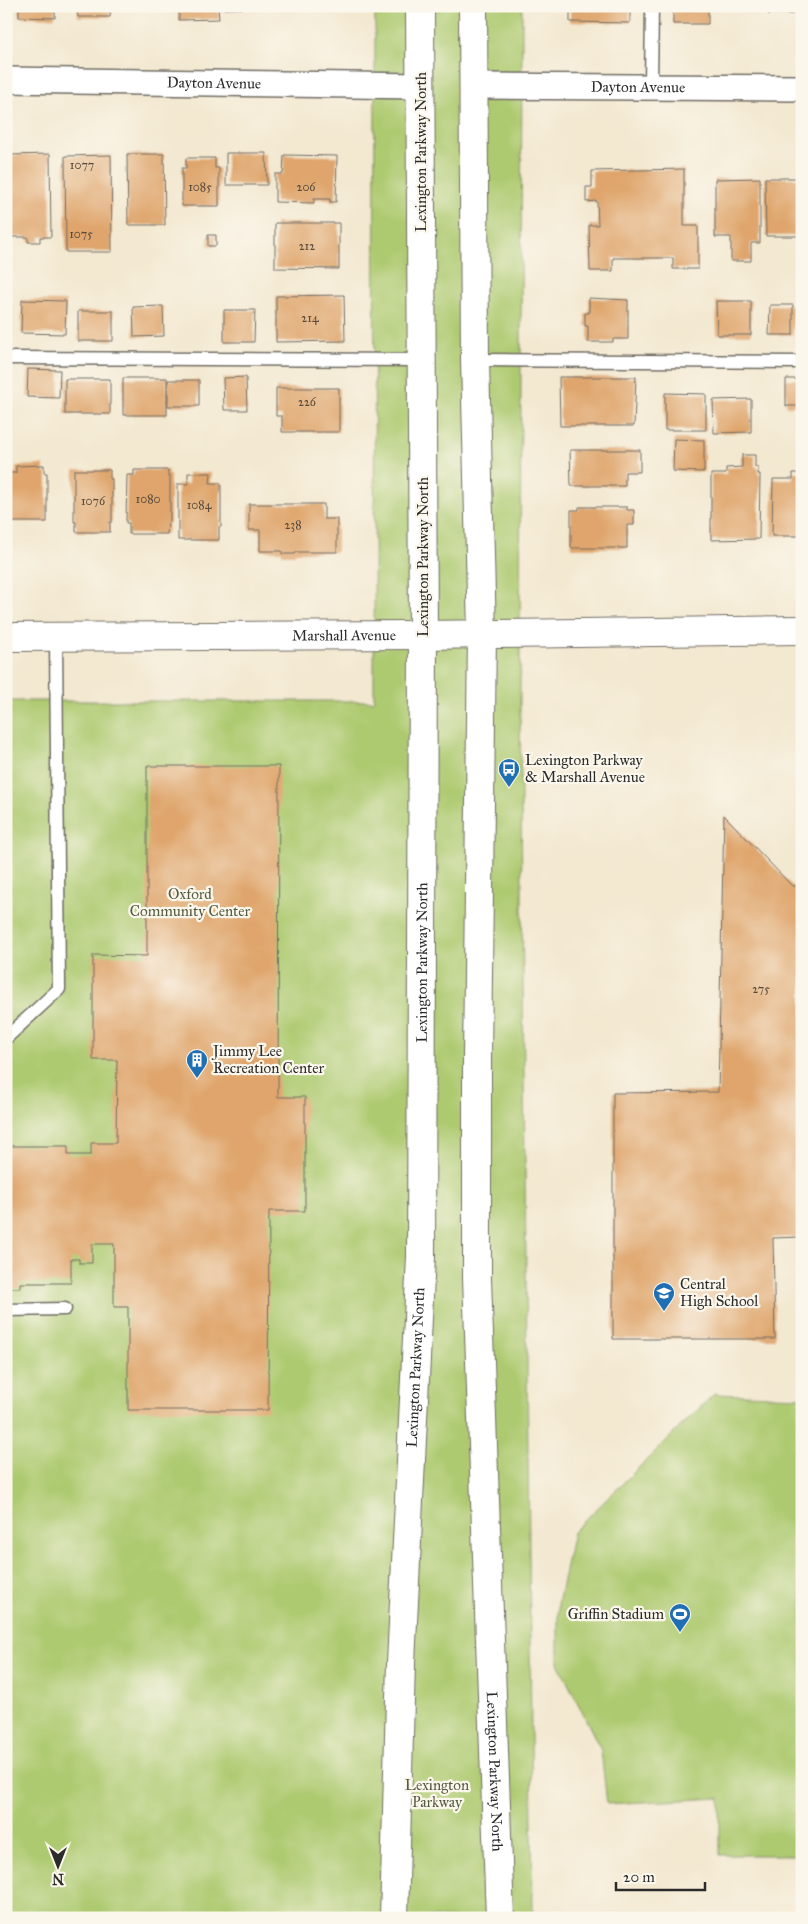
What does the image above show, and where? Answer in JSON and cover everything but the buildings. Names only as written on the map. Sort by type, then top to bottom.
[{"type":"main road","name":"Lexington Parkway North","points":[[394,1918],[401,1663],[421,1257],[423,635],[420,6]]},
{"type":"main road","name":"Lexington Parkway North","points":[[473,6],[475,360],[482,634],[477,1060],[477,1278],[500,1918]]},
{"type":"main road","name":"Marshall Avenue","points":[[6,637],[423,635],[802,630]]},
{"type":"street","name":"Dayton Avenue","points":[[6,80],[421,86]]},
{"type":"street","name":"Dayton Avenue","points":[[474,86],[802,88]]},
{"type":"lane","points":[[652,6],[652,87]]},
{"type":"lane","points":[[6,358],[422,360]]},
{"type":"lane","points":[[475,360],[802,362]]},
{"type":"lane","points":[[6,1038],[59,989],[56,637]]},
{"type":"lane","points":[[6,1310],[65,1309]]},
{"type":"green space","points":[[375,6],[522,6],[520,705],[533,1918],[6,1918],[6,701],[374,701]]},
{"type":"green space","name":"Griffin Stadium","points":[[714,1394],[802,1397],[802,1855],[720,1855],[720,1798],[607,1804],[601,1750],[558,1663],[558,1604],[573,1532]]},
{"type":"place","name":"Lexington Parkway & Marshall Avenue","points":[[509,788]]},
{"type":"place","name":"Jimmy Lee Recreation Center","points":[[197,1079]]},
{"type":"place","name":"Central High School","points":[[664,1312]]},
{"type":"place","name":"Griffin Stadium","points":[[680,1633]]},
{"type":"park label","name":"Oxford Community Center","points":[[190,902]]},
{"type":"park label","name":"Lexington Parkway","points":[[437,1794]]}]
